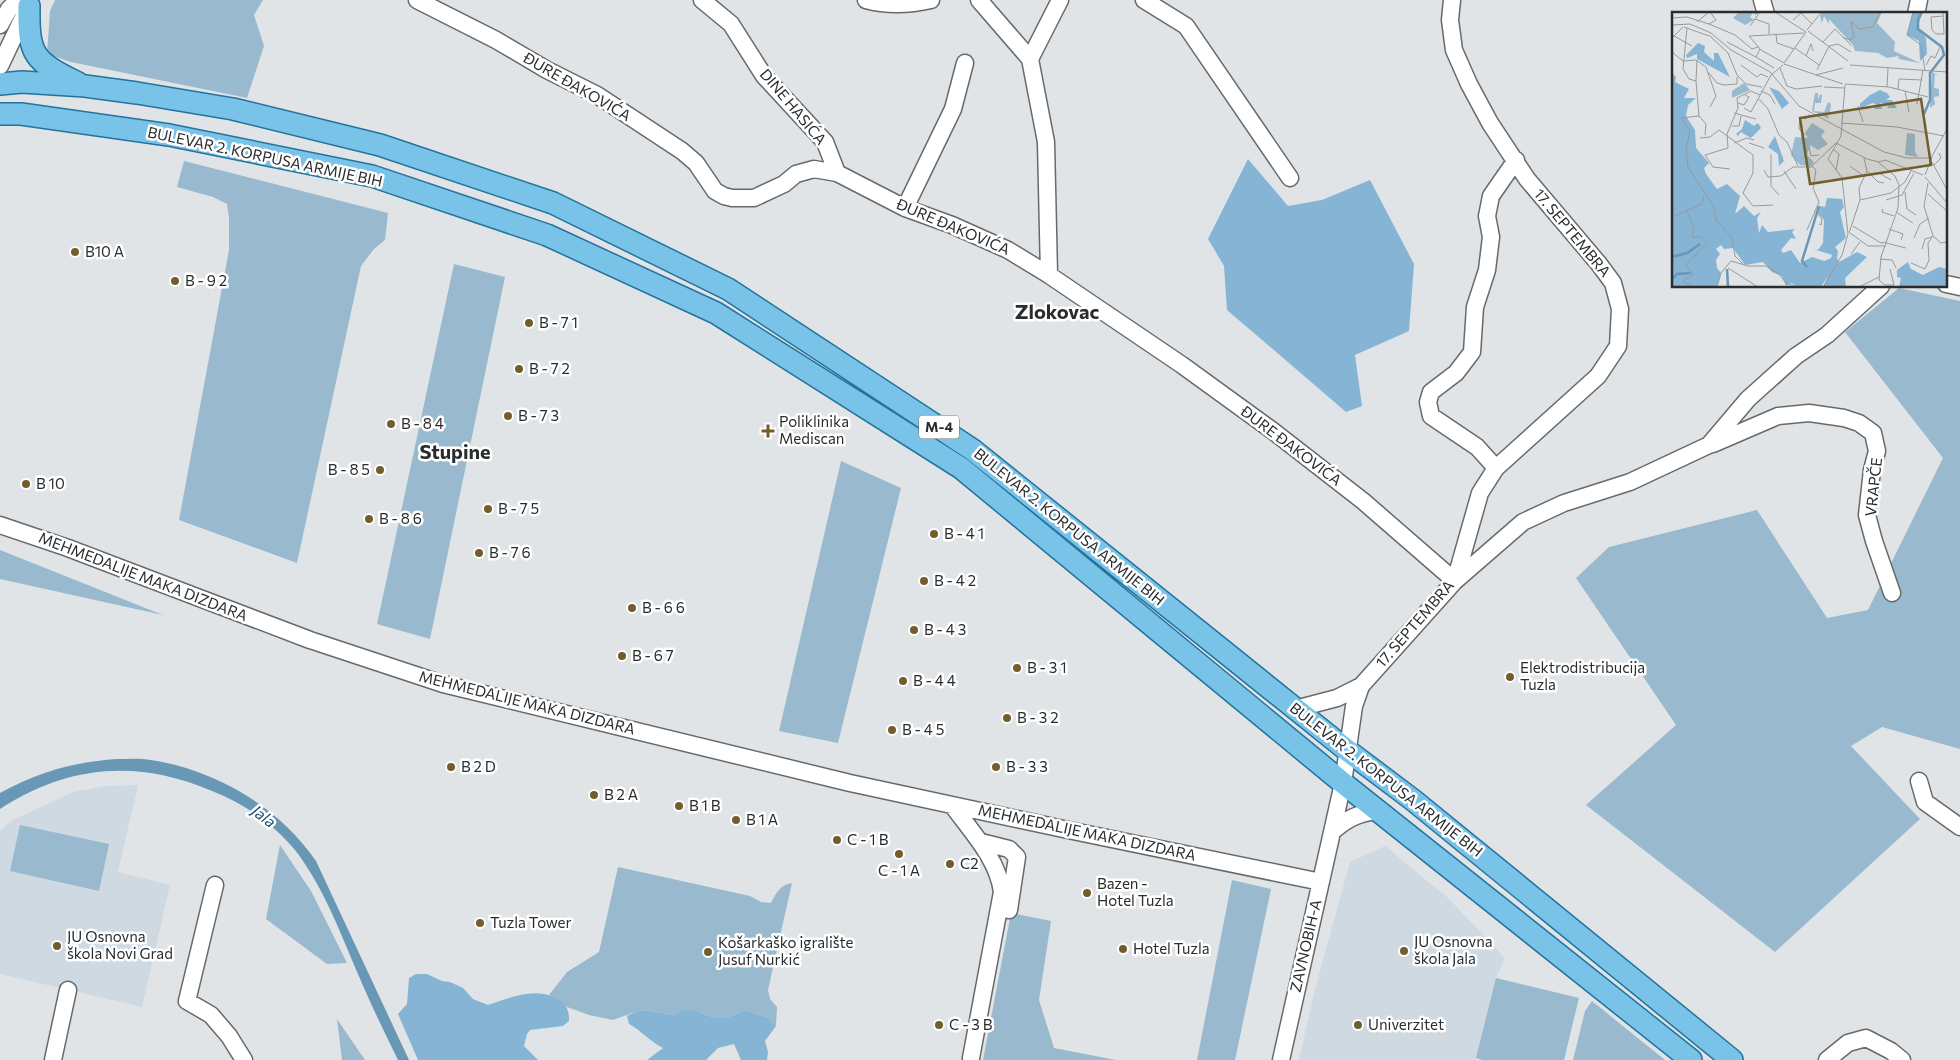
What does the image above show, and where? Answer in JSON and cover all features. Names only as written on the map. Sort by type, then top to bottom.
[{"type":"main road","points":[[26,2],[31,46],[38,58],[59,73],[85,86]]},
{"type":"main road","name":"BULEVAR 2. KORPUSA ARMIJE BIH","points":[[0,84],[22,82],[85,86],[137,93],[233,109],[380,145],[554,203],[728,289],[974,450],[1295,709],[1413,800],[1732,1060]]},
{"type":"main road","name":"BULEVAR 2. KORPUSA ARMIJE BIH","points":[[0,114],[21,114],[169,135],[372,176],[547,235],[716,313],[961,468],[1343,783],[1691,1060]]},
{"type":"street","name":"ĐURE ĐAKOVIĆA","points":[[417,0],[597,95],[682,151],[696,163],[715,191],[724,196],[754,198],[784,184],[796,174],[814,169],[837,173],[905,208],[952,225],[1008,250],[1049,275],[1182,365],[1272,431],[1363,501],[1454,581]]},
{"type":"street","name":"DINE HASIĆA","points":[[702,0],[731,24],[764,76],[825,142],[837,173]]},
{"type":"street","points":[[866,0],[881,4],[903,5],[931,0]]},
{"type":"street","points":[[979,0],[1030,59],[1046,142],[1049,275]]},
{"type":"street","points":[[1030,59],[1060,0]]},
{"type":"street","points":[[1144,0],[1186,26],[1290,178]]},
{"type":"street","name":"17. SEPTEMBRA","points":[[1343,783],[1354,706],[1360,686],[1454,581],[1480,493],[1496,468],[1598,376],[1618,346],[1620,309],[1613,283],[1527,180],[1516,160],[1490,123],[1468,84],[1454,50],[1450,20],[1450,0]]},
{"type":"street","points":[[0,25],[9,9],[26,2]]},
{"type":"street","points":[[0,66],[26,2]]},
{"type":"street","points":[[905,208],[953,109],[965,63]]},
{"type":"street","points":[[1496,468],[1477,448],[1431,416],[1428,402],[1431,392],[1456,373],[1472,352],[1475,307],[1487,270],[1491,237],[1487,216],[1491,196],[1516,160]]},
{"type":"street","name":"VRAPČE","points":[[1709,445],[1748,399],[1796,356],[1827,335],[1878,288]]},
{"type":"street","name":"VRAPČE","points":[[1454,581],[1524,522],[1564,503],[1630,482],[1709,445],[1778,416],[1809,413],[1844,418],[1859,423],[1873,433],[1878,451],[1872,470],[1868,515],[1874,541],[1892,593]]},
{"type":"street","name":"MEHMEDALIJE MAKA DIZDARA","points":[[0,524],[310,640],[443,684],[850,783],[1321,882]]},
{"type":"street","points":[[1295,709],[1337,698],[1360,686]]},
{"type":"street","points":[[1919,781],[1925,802],[1960,827]]},
{"type":"street","points":[[1332,832],[1343,783]]},
{"type":"street","name":"MEHMEDALIJE MAKA DIZDARA","points":[[952,805],[981,842],[1000,881],[1002,892],[976,1059]]},
{"type":"street","points":[[1332,832],[1344,821],[1356,815],[1378,811]]},
{"type":"street","name":"ZAVNOBIH-A","points":[[1281,1060],[1332,832]]},
{"type":"street","points":[[976,1059],[1017,857],[1009,849],[981,842]]},
{"type":"street","points":[[215,885],[187,1001],[210,1015],[229,1036],[244,1060]]},
{"type":"street","points":[[53,1060],[68,990]]},
{"type":"street","points":[[1827,1060],[1848,1043],[1866,1038],[1891,1051],[1902,1060]]},
{"type":"shaded area","points":[[55,0],[263,0],[254,15],[264,46],[247,98],[71,62],[47,54],[50,11]]},
{"type":"shaded area","points":[[1248,159],[1288,206],[1322,200],[1370,180],[1414,264],[1409,331],[1355,355],[1362,406],[1346,412],[1227,310],[1224,266],[1208,239]]},
{"type":"shaded area","points":[[184,161],[388,213],[385,240],[374,249],[361,266],[297,563],[179,520],[229,250],[227,204],[213,197],[177,187]]},
{"type":"shaded area","points":[[454,264],[505,277],[430,639],[377,624]]},
{"type":"shaded area","points":[[1899,288],[1960,301],[1960,749],[1882,727],[1851,746],[1920,819],[1775,952],[1586,805],[1676,725],[1576,578],[1609,547],[1757,510],[1827,618],[1868,610],[1943,458],[1845,332]]},
{"type":"shaded area","points":[[841,461],[901,488],[838,743],[779,731]]},
{"type":"shaded area","points":[[0,550],[163,615],[0,579]]},
{"type":"shaded area","points":[[138,785],[118,872],[170,885],[142,1007],[0,974],[0,831],[11,821],[73,792],[106,786]]},
{"type":"shaded area","points":[[20,825],[109,844],[99,891],[10,871]]},
{"type":"shaded area","points":[[280,845],[311,891],[347,963],[327,964],[266,919]]},
{"type":"shaded area","points":[[1385,846],[1448,898],[1505,958],[1496,978],[1476,1060],[1299,1060],[1315,989],[1350,862]]},
{"type":"shaded area","points":[[618,867],[750,896],[761,902],[771,903],[781,888],[792,883],[768,990],[770,999],[777,1007],[776,1026],[768,1018],[746,1010],[726,1018],[715,1018],[699,1012],[675,1015],[646,1010],[613,1020],[589,1015],[567,1007],[560,1000],[549,995],[567,972],[599,952]]},
{"type":"shaded area","points":[[1232,880],[1271,889],[1235,1060],[1197,1060]]},
{"type":"shaded area","points":[[1011,913],[1051,921],[1039,1000],[1054,1048],[1116,1060],[983,1060]]},
{"type":"shaded area","points":[[416,974],[427,974],[442,981],[450,982],[463,988],[473,999],[488,1005],[522,995],[539,993],[547,995],[558,999],[564,1004],[568,1012],[569,1021],[563,1026],[530,1030],[524,1046],[538,1060],[418,1060],[398,1014],[407,1004],[409,978]]},
{"type":"shaded area","points":[[1496,978],[1579,998],[1564,1060],[1482,1060],[1476,1058]]},
{"type":"shaded area","points":[[1592,1001],[1665,1060],[1573,1060],[1585,1011]]},
{"type":"shaded area","points":[[646,1010],[674,1015],[684,1010],[699,1012],[715,1018],[726,1018],[746,1010],[768,1018],[776,1026],[765,1041],[768,1052],[767,1060],[741,1060],[734,1044],[718,1048],[706,1060],[647,1060],[663,1048],[629,1024],[627,1016]]},
{"type":"shaded area","points":[[337,1019],[365,1060],[342,1060]]},
{"type":"water","name":"Jala","points":[[147,759],[199,772],[244,794],[284,824],[316,861],[409,1060],[398,1060],[367,996],[330,910],[305,864],[277,831],[235,801],[184,781],[157,774],[103,771],[51,783],[26,794],[0,809],[0,793],[28,779],[57,769],[101,760]]},
{"type":"place","name":"B10 A","points":[[75,252]]},
{"type":"place","name":"B - 9 2","points":[[175,281]]},
{"type":"place","name":"B - 7 1","points":[[529,323]]},
{"type":"place","name":"B - 7 2","points":[[519,369]]},
{"type":"place","name":"B - 7 3","points":[[508,416]]},
{"type":"place","name":"B - 8 4","points":[[391,424]]},
{"type":"place","name":"Poliklinika Mediscan","points":[[768,431]]},
{"type":"place","name":"B - 8 5","points":[[380,470]]},
{"type":"place","name":"B 10","points":[[26,484]]},
{"type":"place","name":"B - 7 5","points":[[488,509]]},
{"type":"place","name":"B - 8 6","points":[[369,519]]},
{"type":"place","name":"B - 4 1","points":[[934,534]]},
{"type":"place","name":"B - 7 6","points":[[479,553]]},
{"type":"place","name":"B - 4 2","points":[[924,581]]},
{"type":"place","name":"B - 6 6","points":[[632,608]]},
{"type":"place","name":"B - 4 3","points":[[914,630]]},
{"type":"place","name":"B - 6 7","points":[[622,656]]},
{"type":"place","name":"B - 3 1","points":[[1017,668]]},
{"type":"place","name":"Elektrodistribucija Tuzla","points":[[1510,677]]},
{"type":"place","name":"B - 4 4","points":[[903,681]]},
{"type":"place","name":"B - 3 2","points":[[1007,718]]},
{"type":"place","name":"B - 4 5","points":[[892,730]]},
{"type":"place","name":"B 2 D","points":[[451,767]]},
{"type":"place","name":"B - 3 3","points":[[996,767]]},
{"type":"place","name":"B 2 A","points":[[594,795]]},
{"type":"place","name":"B 1 B","points":[[679,806]]},
{"type":"place","name":"B 1 A","points":[[736,820]]},
{"type":"place","name":"C - 1 B","points":[[837,840]]},
{"type":"place","name":"C - 1 A","points":[[899,854]]},
{"type":"place","name":"C2","points":[[950,864]]},
{"type":"place","name":"Bazen - Hotel Tuzla","points":[[1087,893]]},
{"type":"place","name":"Tuzla Tower","points":[[480,923]]},
{"type":"place","name":"JU Osnovna škola Novi Grad","points":[[57,946]]},
{"type":"place","name":"Hotel Tuzla","points":[[1123,949]]},
{"type":"place","name":"JU Osnovna škola Jala","points":[[1404,951]]},
{"type":"place","name":"Košarkaško igralište Jusuf Nurkić","points":[[708,952]]},
{"type":"place","name":"C - 3 B","points":[[939,1025]]},
{"type":"place","name":"Univerzitet","points":[[1358,1025]]},
{"type":"district","name":"Zlokovac","points":[[1057,312]]},
{"type":"district","name":"Stupine","points":[[455,452]]}]
